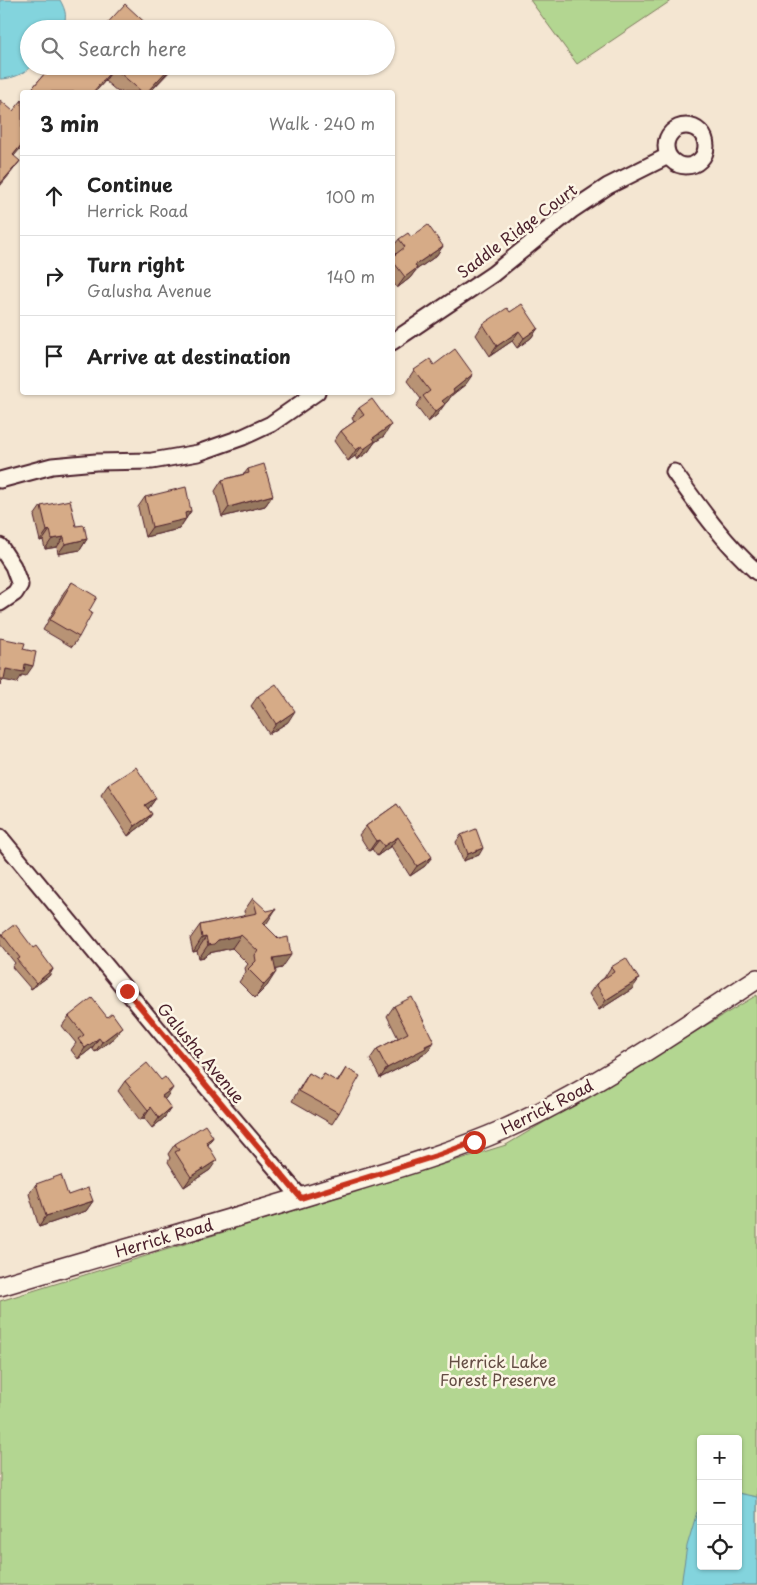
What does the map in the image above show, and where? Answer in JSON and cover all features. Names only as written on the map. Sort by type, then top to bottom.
[{"type":"street","name":"Saddle Ridge Court","points":[[395,340],[493,274],[572,210],[608,186],[668,156]]},
{"type":"street","points":[[0,480],[37,469],[67,464],[152,461],[198,453],[243,437],[271,424],[313,395]]},
{"type":"street","points":[[674,472],[708,520],[757,572]]},
{"type":"street","points":[[0,546],[13,566],[20,585],[15,593],[0,603]]},
{"type":"street","name":"Galusha Avenue","points":[[0,837],[177,1052],[301,1198]]},
{"type":"street","name":"Herrick Road","points":[[0,1285],[301,1198],[439,1155],[503,1130],[545,1111],[589,1087],[757,979]]},
{"type":"green space","points":[[530,0],[672,0],[577,64]]},
{"type":"green space","name":"Herrick Lake Forest Preserve","points":[[757,995],[757,1585],[0,1585],[0,1301],[506,1145]]},
{"type":"water","points":[[0,0],[60,0],[64,8],[65,20],[20,20],[20,75],[0,79]]},
{"type":"water","points":[[742,1494],[757,1497],[757,1585],[681,1585],[687,1546],[697,1512],[697,1570],[742,1570]]},
{"type":"building","points":[[125,4],[142,20],[110,20]]},
{"type":"building","points":[[43,75],[108,75],[95,90],[31,90]]},
{"type":"building","points":[[122,75],[163,75],[149,90],[140,90]]},
{"type":"building","points":[[0,100],[13,111],[20,102],[20,146],[13,155],[20,161],[0,184]]},
{"type":"building","points":[[428,225],[443,246],[415,265],[417,268],[405,277],[395,264],[395,255],[405,247],[399,239],[408,233],[411,237]]},
{"type":"building","points":[[522,304],[538,328],[524,338],[519,331],[497,346],[483,324],[507,308],[510,312]]},
{"type":"building","points":[[455,349],[473,374],[442,401],[445,404],[435,412],[423,396],[430,391],[414,370],[430,359],[434,365]]},
{"type":"building","points":[[372,399],[391,425],[373,438],[375,441],[364,449],[362,446],[356,450],[341,431],[364,415],[359,408]]},
{"type":"building","points":[[264,464],[273,495],[229,507],[222,480],[249,473],[248,469]]},
{"type":"building","points":[[186,487],[191,511],[185,513],[186,519],[152,527],[145,497]]},
{"type":"building","points":[[70,500],[76,526],[84,525],[87,539],[65,544],[64,537],[52,539],[50,530],[47,531],[41,506]]},
{"type":"building","points":[[72,582],[97,597],[89,611],[92,613],[79,637],[50,620]]},
{"type":"building","points":[[0,638],[25,643],[23,649],[36,652],[33,666],[25,664],[24,672],[6,669],[4,679],[0,679]]},
{"type":"building","points":[[276,684],[295,711],[276,724],[258,696]]},
{"type":"building","points":[[136,767],[156,798],[145,805],[152,814],[135,826],[108,785]]},
{"type":"building","points":[[397,804],[432,857],[417,866],[398,837],[384,846],[379,840],[376,841],[366,826]]},
{"type":"building","points":[[476,829],[483,848],[468,854],[461,835]]},
{"type":"building","points":[[253,898],[267,911],[276,909],[263,923],[279,939],[288,937],[291,955],[273,958],[276,972],[264,985],[248,969],[256,961],[255,955],[258,951],[241,935],[218,940],[214,944],[208,945],[206,937],[202,938],[200,925],[257,913]]},
{"type":"building","points":[[15,924],[33,948],[36,946],[53,969],[36,983],[17,960],[20,958],[2,934]]},
{"type":"building","points":[[626,958],[639,979],[606,1000],[596,984],[614,972],[611,967]]},
{"type":"building","points":[[412,997],[434,1042],[387,1068],[377,1049],[408,1033],[394,1006]]},
{"type":"building","points":[[92,998],[107,1017],[112,1013],[122,1027],[102,1042],[99,1038],[85,1048],[78,1039],[84,1035],[69,1016]]},
{"type":"building","points":[[147,1063],[161,1080],[165,1077],[173,1088],[162,1096],[171,1108],[159,1118],[151,1107],[148,1110],[125,1081]]},
{"type":"building","points":[[346,1068],[360,1076],[339,1113],[299,1091],[309,1073],[321,1080],[324,1074],[338,1082]]},
{"type":"building","points":[[205,1125],[213,1137],[206,1142],[217,1160],[191,1177],[175,1152],[179,1150],[175,1144]]},
{"type":"building","points":[[61,1175],[68,1195],[88,1188],[93,1201],[46,1216],[36,1184]]},
{"type":"route","points":[[127,991],[301,1198],[439,1155],[474,1142]]}]
